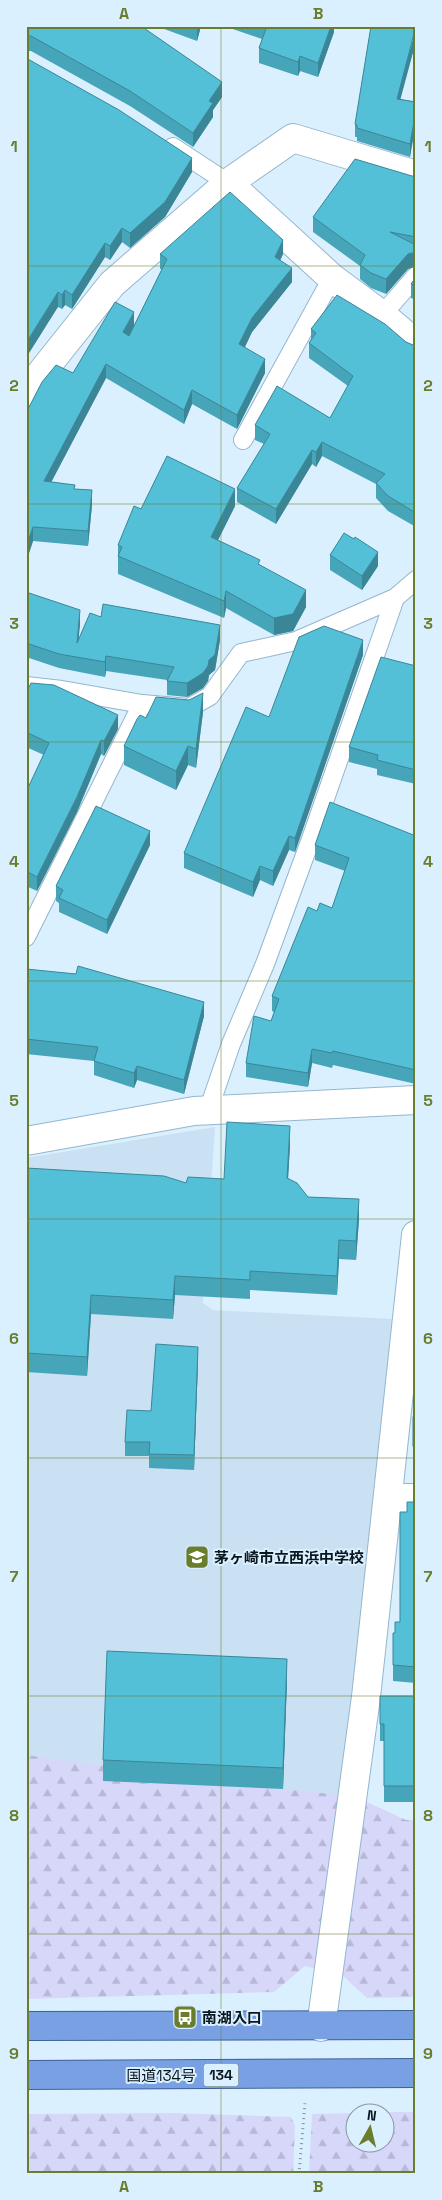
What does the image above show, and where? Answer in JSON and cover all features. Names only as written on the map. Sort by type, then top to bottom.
[{"type":"highway","points":[[26,2026],[321,2027],[416,2025]]},
{"type":"highway","name":"国道134号","points":[[26,2075],[416,2073]]},
{"type":"street","points":[[26,392],[112,284],[228,182],[293,138],[416,175]]},
{"type":"street","points":[[228,182],[332,278],[382,315],[416,344]]},
{"type":"street","points":[[26,1141],[194,1111],[416,1100]]},
{"type":"street","points":[[321,2027],[366,1698],[412,1298],[416,1235]]},
{"type":"street","points":[[388,1498],[416,1498]]},
{"type":"street","points":[[366,1698],[396,1697]]},
{"type":"lane","points":[[157,136],[228,182]]},
{"type":"lane","points":[[382,315],[416,276]]},
{"type":"lane","points":[[243,440],[332,278]]},
{"type":"lane","points":[[26,686],[62,690],[142,704],[190,708],[210,696],[241,654],[296,641],[394,598],[416,580]]},
{"type":"lane","points":[[208,1111],[231,1044],[265,964],[312,836],[394,598]]},
{"type":"lane","points":[[26,938],[142,704]]},
{"type":"path","points":[[299,2174],[305,2102]]},
{"type":"shaded area","name":"茅ヶ崎市立西浜中学校","points":[[215,1127],[203,1303],[213,1310],[393,1319],[340,1812],[26,1795],[26,1158]]},
{"type":"green space","points":[[26,1755],[258,1787],[354,1796],[406,1820],[416,1820],[416,1997],[367,1998],[342,1975],[305,1966],[274,1992],[26,1999]]},
{"type":"green space","points":[[394,2112],[416,2112],[416,2174],[309,2174],[312,2114],[344,2113],[344,2152],[394,2152]]},
{"type":"green space","points":[[174,2113],[291,2117],[295,2126],[293,2174],[26,2174],[26,2114]]},
{"type":"building","points":[[26,26],[141,26],[222,82],[209,101],[213,103],[193,133],[130,91],[31,36],[26,36]]},
{"type":"building","points":[[267,26],[331,26],[318,63],[300,56],[298,62],[259,48]]},
{"type":"building","points":[[371,26],[416,26],[397,99],[416,102],[410,144],[357,128],[355,124]]},
{"type":"building","points":[[26,58],[119,110],[192,158],[165,202],[130,233],[122,228],[110,246],[105,243],[72,295],[65,290],[62,295],[58,292],[26,343]]},
{"type":"building","points":[[355,159],[416,176],[416,237],[390,232],[416,245],[416,252],[408,254],[386,279],[371,273],[360,265],[365,255],[313,217]]},
{"type":"building","points":[[230,192],[283,240],[275,257],[292,268],[252,318],[239,344],[265,359],[237,415],[192,390],[184,410],[106,364],[44,481],[75,485],[74,489],[92,490],[88,531],[33,527],[26,547],[26,413],[42,382],[56,365],[73,373],[115,302],[134,312],[123,332],[129,336],[167,259],[160,254]]},
{"type":"building","points":[[416,277],[416,286],[411,284]]},
{"type":"building","points":[[337,295],[385,324],[406,342],[416,345],[416,513],[388,496],[376,483],[385,474],[322,442],[316,452],[312,450],[276,509],[237,488],[270,434],[255,425],[277,386],[330,418],[353,376],[309,343],[316,333],[311,329]]},
{"type":"building","points":[[167,456],[235,489],[211,537],[260,560],[258,564],[306,590],[293,614],[274,618],[226,591],[224,601],[118,556],[122,547],[118,545],[134,506],[141,509]]},
{"type":"building","points":[[344,533],[354,539],[355,537],[378,552],[362,576],[330,555]]},
{"type":"building","points":[[26,592],[80,610],[77,643],[90,613],[101,617],[103,604],[220,625],[215,655],[209,660],[208,666],[203,673],[187,683],[167,681],[174,667],[106,656],[105,662],[59,654],[26,643]]},
{"type":"building","points":[[324,626],[363,640],[295,838],[289,836],[273,871],[260,866],[253,882],[184,853],[246,707],[269,717],[299,637]]},
{"type":"building","points":[[381,657],[416,666],[416,770],[377,760],[378,755],[349,747]]},
{"type":"building","points":[[31,683],[54,685],[118,715],[104,741],[101,740],[77,797],[37,877],[26,871],[26,792],[49,743],[26,732],[26,693]]},
{"type":"building","points":[[203,693],[196,749],[188,746],[176,771],[124,746],[137,719],[140,715],[146,718],[156,697],[189,700]]},
{"type":"building","points":[[330,802],[416,836],[416,1070],[333,1051],[332,1053],[312,1049],[308,1073],[246,1063],[254,1016],[271,1021],[279,999],[272,996],[308,907],[317,911],[320,903],[332,908],[349,858],[315,845]]},
{"type":"building","points":[[96,806],[150,831],[107,920],[59,898],[63,890],[56,886]]},
{"type":"building","points":[[78,966],[204,1002],[184,1080],[137,1066],[134,1073],[94,1061],[98,1047],[26,1039],[26,969],[76,974]]},
{"type":"building","points":[[227,1122],[290,1126],[287,1178],[297,1183],[308,1197],[359,1199],[356,1241],[339,1240],[337,1276],[250,1271],[250,1280],[175,1276],[173,1300],[91,1295],[87,1357],[26,1353],[26,1168],[164,1176],[186,1183],[188,1177],[224,1179]]},
{"type":"building","points":[[156,1344],[198,1347],[194,1455],[149,1454],[150,1442],[125,1442],[127,1410],[151,1411]]},
{"type":"building","points":[[413,1417],[416,1417],[416,1446],[413,1446]]},
{"type":"building","points":[[414,1498],[416,1498],[416,1667],[393,1665],[393,1633],[395,1633],[395,1622],[400,1622],[400,1512],[407,1512],[407,1502],[414,1502]]},
{"type":"building","points":[[107,1651],[287,1659],[283,1768],[103,1760]]},
{"type":"building","points":[[380,1696],[416,1696],[416,1786],[384,1786],[384,1724],[380,1724]]},
{"type":"place","name":"茅ヶ崎市立西浜中学校","points":[[197,1557]]},
{"type":"place","name":"南湖入口","points":[[185,2017]]}]
